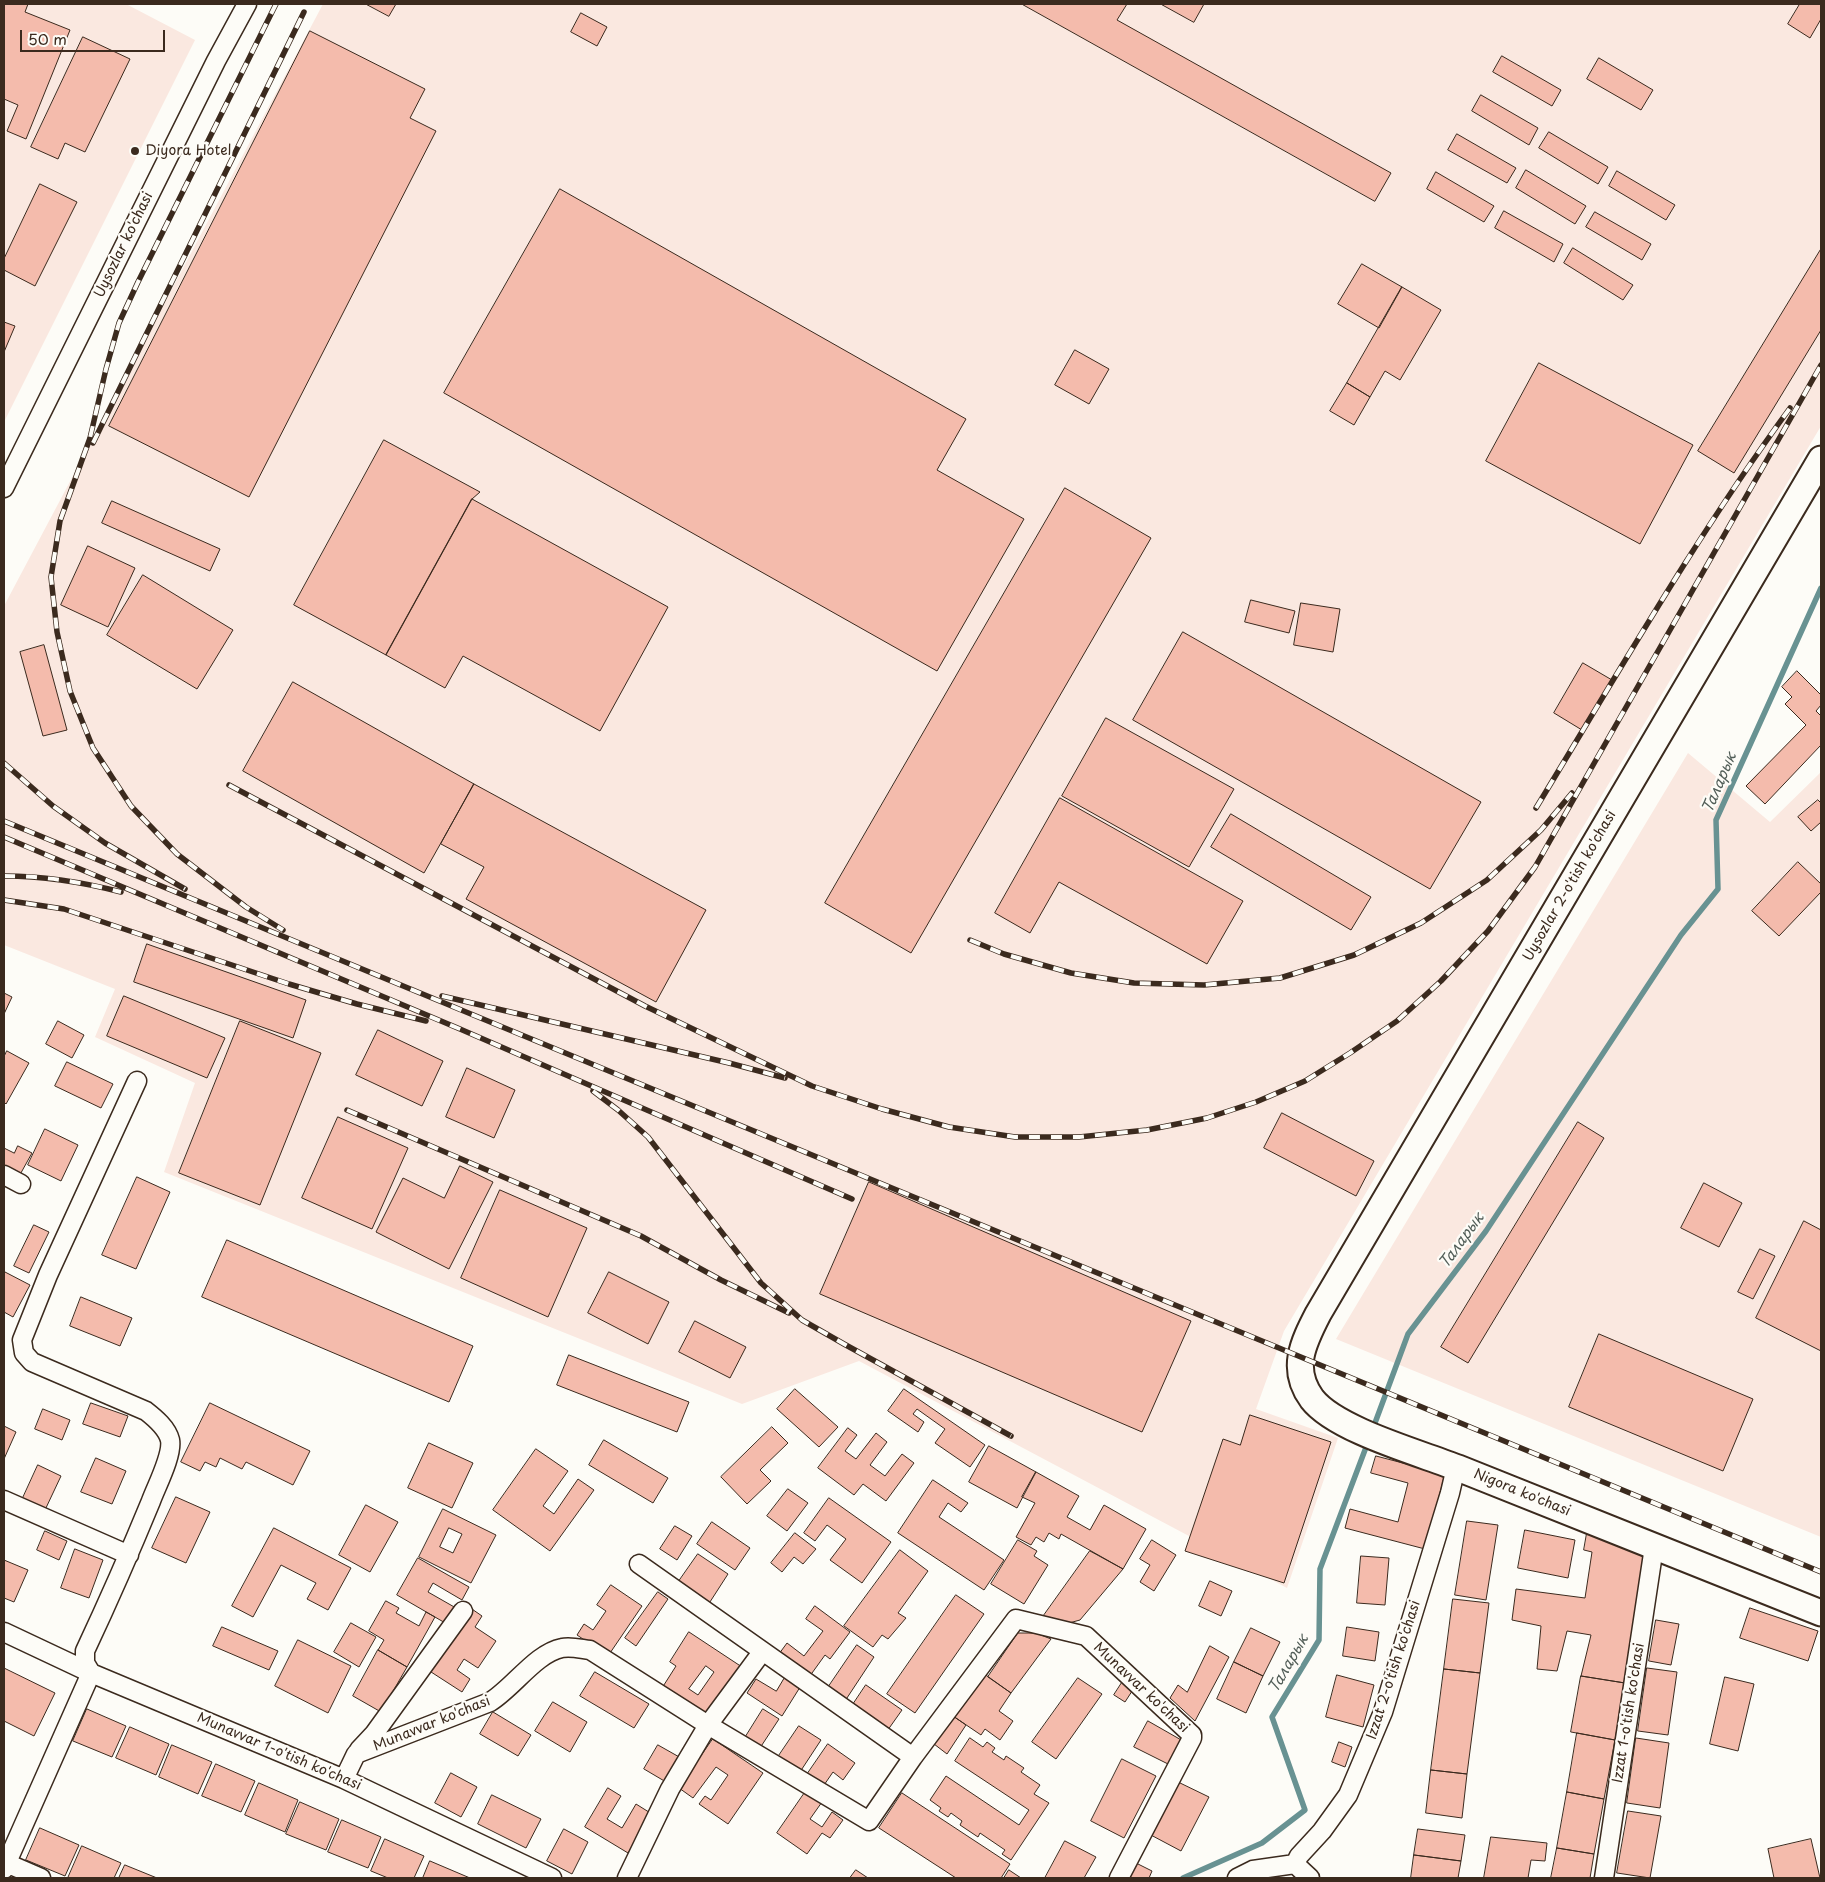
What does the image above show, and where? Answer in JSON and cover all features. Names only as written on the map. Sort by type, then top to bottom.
[{"type":"street","name":"Uysozlar ko'chasi","points":[[4,488],[216,61],[247,4]]},
{"type":"street","name":"Uysozlar 2-o'tish ko'chasi","points":[[1318,1314],[1821,458]]},
{"type":"street","points":[[40,1878],[5,1865],[91,1673],[85,1663],[85,1651],[129,1555],[167,1460],[170,1441],[157,1420],[146,1412],[32,1362],[24,1353],[22,1340],[48,1275],[137,1081]]},
{"type":"street","points":[[4,1176],[21,1184]]},
{"type":"street","name":"Nigora ko'chasi","points":[[1318,1314],[1300,1357],[1302,1378],[1313,1399],[1321,1408],[1350,1426],[1821,1613]]},
{"type":"street","name":"Izzat 2-o'tish ko'chasi","points":[[1295,1864],[1299,1856],[1322,1831],[1348,1795],[1383,1712],[1450,1493],[1456,1467]]},
{"type":"street","points":[[4,1500],[129,1555]]},
{"type":"street","name":"Izzat 1-o'tish ko'chasi","points":[[1604,1878],[1654,1547]]},
{"type":"street","points":[[639,1564],[913,1757]]},
{"type":"street","points":[[356,1754],[374,1734],[463,1611]]},
{"type":"street","name":"Munavvar ko'chasi","points":[[344,1779],[356,1754],[490,1702],[541,1658],[551,1652],[563,1648],[590,1650],[869,1821],[913,1757],[1016,1619],[1086,1636],[1189,1732],[1192,1738],[1119,1878]]},
{"type":"street","name":"Munavvar 1-o'tish ko'chasi","points":[[4,1632],[91,1673],[344,1779],[552,1878]]},
{"type":"street","points":[[627,1878],[670,1789],[708,1724],[762,1652]]},
{"type":"street","points":[[1236,1878],[1253,1870],[1295,1864],[1310,1878]]},
{"type":"shaded area","points":[[4,4],[126,4],[195,40],[4,422]]},
{"type":"shaded area","points":[[323,4],[1821,4],[1821,426],[1284,1331],[1256,1409],[1338,1438],[1287,1588],[859,1361],[742,1404],[164,1172],[195,1083],[95,1037],[115,989],[4,945],[4,606]]},
{"type":"shaded area","points":[[1688,753],[1770,822],[1821,772],[1821,1537],[1336,1339]]},
{"type":"building","points":[[4,4],[28,4],[25,12],[70,30],[26,139],[7,131],[18,105],[4,99]]},
{"type":"building","points":[[366,4],[396,4],[389,16]]},
{"type":"building","points":[[1022,4],[1127,4],[1117,20],[1391,173],[1375,201]]},
{"type":"building","points":[[1161,4],[1204,4],[1194,22]]},
{"type":"building","points":[[1800,4],[1821,4],[1821,19],[1810,38],[1788,24]]},
{"type":"building","points":[[581,13],[607,27],[597,46],[571,32]]},
{"type":"building","points":[[310,31],[425,89],[410,118],[436,131],[249,497],[109,426]]},
{"type":"building","points":[[83,37],[130,59],[85,152],[65,143],[58,159],[31,147]]},
{"type":"building","points":[[1502,56],[1561,90],[1552,106],[1493,72]]},
{"type":"building","points":[[1599,58],[1653,90],[1641,110],[1587,79]]},
{"type":"building","points":[[1481,95],[1538,128],[1529,145],[1472,111]]},
{"type":"building","points":[[1549,132],[1608,167],[1598,184],[1539,148]]},
{"type":"building","points":[[1457,134],[1516,168],[1507,183],[1448,150]]},
{"type":"building","points":[[1526,170],[1586,206],[1575,224],[1516,188]]},
{"type":"building","points":[[1617,171],[1675,205],[1666,220],[1609,186]]},
{"type":"building","points":[[1436,172],[1494,206],[1484,222],[1427,189]]},
{"type":"building","points":[[40,184],[77,202],[35,286],[4,270],[4,259]]},
{"type":"building","points":[[560,189],[966,419],[937,470],[1024,519],[937,671],[444,393]]},
{"type":"building","points":[[1504,211],[1563,244],[1554,262],[1495,228]]},
{"type":"building","points":[[1595,212],[1651,244],[1642,260],[1586,227]]},
{"type":"building","points":[[1573,248],[1633,285],[1623,300],[1564,263]]},
{"type":"building","points":[[1821,249],[1821,330],[1734,473],[1698,451]]},
{"type":"building","points":[[1362,264],[1402,287],[1379,328],[1338,304]]},
{"type":"building","points":[[1402,287],[1441,310],[1400,380],[1385,371],[1370,397],[1347,383]]},
{"type":"building","points":[[4,322],[15,326],[4,352]]},
{"type":"building","points":[[1075,350],[1109,369],[1089,404],[1055,385]]},
{"type":"building","points":[[1539,363],[1693,445],[1640,544],[1486,461]]},
{"type":"building","points":[[1347,383],[1370,397],[1354,425],[1330,411]]},
{"type":"building","points":[[384,440],[480,492],[472,499],[386,655],[294,605]]},
{"type":"building","points":[[1065,488],[1151,538],[911,953],[825,903]]},
{"type":"building","points":[[472,499],[668,607],[600,731],[463,656],[445,688],[386,655]]},
{"type":"building","points":[[112,501],[220,549],[210,571],[102,523]]},
{"type":"building","points":[[88,546],[135,568],[108,627],[61,605]]},
{"type":"building","points":[[143,575],[233,630],[197,689],[107,635]]},
{"type":"building","points":[[1251,600],[1295,611],[1289,633],[1245,622]]},
{"type":"building","points":[[1301,603],[1340,609],[1333,652],[1294,645]]},
{"type":"building","points":[[1183,632],[1481,802],[1430,889],[1133,720]]},
{"type":"building","points":[[44,645],[67,730],[43,736],[20,652]]},
{"type":"building","points":[[1583,663],[1612,680],[1582,730],[1554,713]]},
{"type":"building","points":[[1797,671],[1821,695],[1821,705],[1816,711],[1821,716],[1821,745],[1765,804],[1746,786],[1806,725],[1785,704],[1792,697],[1782,687]]},
{"type":"building","points":[[293,682],[474,784],[424,873],[243,771]]},
{"type":"building","points":[[1106,718],[1234,789],[1189,867],[1062,796]]},
{"type":"building","points":[[474,784],[706,910],[656,1002],[466,899],[484,867],[441,844]]},
{"type":"building","points":[[1060,798],[1243,901],[1207,964],[1059,882],[1030,933],[995,913]]},
{"type":"building","points":[[1818,800],[1821,803],[1821,822],[1811,831],[1798,817]]},
{"type":"building","points":[[1231,814],[1371,897],[1351,930],[1211,847]]},
{"type":"building","points":[[1798,862],[1821,884],[1821,892],[1779,936],[1752,911]]},
{"type":"building","points":[[147,944],[306,1000],[293,1038],[134,982]]},
{"type":"building","points":[[4,993],[12,997],[4,1014]]},
{"type":"building","points":[[124,996],[225,1038],[207,1078],[107,1036]]},
{"type":"building","points":[[58,1021],[84,1035],[72,1058],[46,1044]]},
{"type":"building","points":[[240,1021],[321,1053],[260,1205],[179,1173]]},
{"type":"building","points":[[378,1030],[443,1061],[422,1106],[356,1075]]},
{"type":"building","points":[[7,1051],[29,1063],[6,1104],[4,1102],[4,1057]]},
{"type":"building","points":[[67,1062],[113,1084],[101,1108],[55,1086]]},
{"type":"building","points":[[467,1068],[515,1090],[494,1138],[446,1117]]},
{"type":"building","points":[[1282,1113],[1374,1161],[1356,1196],[1264,1148]]},
{"type":"building","points":[[338,1117],[408,1148],[372,1229],[302,1198]]},
{"type":"building","points":[[1578,1122],[1604,1138],[1468,1363],[1441,1347]]},
{"type":"building","points":[[45,1129],[78,1145],[61,1181],[28,1165]]},
{"type":"building","points":[[18,1146],[32,1153],[17,1180],[4,1173],[4,1148],[14,1153]]},
{"type":"building","points":[[460,1166],[493,1182],[449,1269],[376,1232],[403,1178],[444,1198]]},
{"type":"building","points":[[137,1177],[170,1192],[136,1269],[102,1255]]},
{"type":"building","points":[[869,1182],[1191,1321],[1142,1432],[820,1294]]},
{"type":"building","points":[[1704,1183],[1742,1203],[1719,1247],[1681,1228]]},
{"type":"building","points":[[500,1190],[587,1228],[548,1317],[461,1278]]},
{"type":"building","points":[[1804,1221],[1821,1230],[1821,1351],[1756,1318]]},
{"type":"building","points":[[34,1225],[49,1232],[29,1273],[14,1266]]},
{"type":"building","points":[[227,1240],[473,1346],[449,1402],[202,1297]]},
{"type":"building","points":[[1760,1249],[1775,1256],[1753,1299],[1738,1292]]},
{"type":"building","points":[[5,1272],[30,1285],[13,1317],[4,1312]]},
{"type":"building","points":[[609,1272],[669,1302],[648,1344],[588,1313]]},
{"type":"building","points":[[81,1297],[132,1318],[120,1346],[70,1326]]},
{"type":"building","points":[[695,1321],[746,1347],[730,1378],[679,1352]]},
{"type":"building","points":[[1599,1334],[1753,1399],[1723,1471],[1569,1407]]},
{"type":"building","points":[[569,1355],[689,1402],[677,1432],[557,1385]]},
{"type":"building","points":[[795,1389],[838,1427],[819,1447],[777,1409]]},
{"type":"building","points":[[904,1389],[985,1445],[970,1467],[935,1443],[945,1429],[917,1409],[913,1414],[924,1422],[918,1432],[888,1411]]},
{"type":"building","points":[[91,1403],[128,1416],[120,1437],[83,1424]]},
{"type":"building","points":[[210,1403],[310,1451],[293,1485],[246,1462],[242,1469],[220,1458],[216,1467],[205,1462],[200,1471],[181,1462]]},
{"type":"building","points":[[43,1409],[70,1420],[62,1440],[35,1429]]},
{"type":"building","points":[[1250,1415],[1331,1442],[1284,1583],[1185,1551],[1223,1439],[1240,1445]]},
{"type":"building","points":[[4,1426],[16,1432],[4,1459]]},
{"type":"building","points":[[772,1427],[788,1443],[760,1470],[771,1481],[747,1504],[721,1477]]},
{"type":"building","points":[[848,1428],[857,1435],[845,1451],[856,1459],[876,1433],[887,1442],[870,1465],[885,1476],[902,1454],[914,1463],[886,1501],[863,1484],[854,1495],[818,1468]]},
{"type":"building","points":[[604,1440],[668,1478],[653,1503],[589,1465]]},
{"type":"building","points":[[429,1443],[473,1463],[452,1508],[408,1488]]},
{"type":"building","points":[[989,1446],[1036,1472],[1017,1508],[969,1482]]},
{"type":"building","points":[[536,1449],[568,1471],[543,1506],[554,1514],[578,1479],[594,1490],[550,1551],[493,1510]]},
{"type":"building","points":[[1376,1456],[1445,1474],[1425,1549],[1345,1528],[1350,1509],[1398,1522],[1408,1483],[1371,1473]]},
{"type":"building","points":[[96,1458],[126,1471],[112,1504],[81,1492]]},
{"type":"building","points":[[38,1465],[61,1476],[45,1510],[22,1500]]},
{"type":"building","points":[[1036,1472],[1079,1496],[1067,1517],[1090,1530],[1104,1505],[1146,1529],[1123,1569],[1061,1534],[1059,1539],[1049,1533],[1044,1542],[1036,1537],[1031,1545],[1016,1537],[1035,1503],[1022,1497]]},
{"type":"building","points":[[933,1480],[968,1503],[961,1512],[948,1503],[939,1517],[1004,1560],[984,1590],[898,1533]]},
{"type":"building","points":[[788,1489],[808,1503],[787,1531],[767,1516]]},
{"type":"building","points":[[176,1497],[210,1512],[186,1563],[152,1548]]},
{"type":"building","points":[[829,1498],[891,1542],[862,1583],[830,1560],[846,1539],[827,1525],[815,1541],[804,1533]]},
{"type":"building","points":[[366,1505],[398,1522],[370,1572],[339,1555]]},
{"type":"building","points":[[443,1509],[496,1535],[471,1583],[419,1557]],"holes":[[[449,1528],[462,1534],[453,1553],[440,1547]]]},
{"type":"building","points":[[1467,1521],[1498,1525],[1486,1600],[1455,1595]]},
{"type":"building","points":[[712,1522],[750,1548],[735,1570],[697,1544]]},
{"type":"building","points":[[675,1526],[692,1536],[677,1560],[660,1549]]},
{"type":"building","points":[[274,1528],[351,1568],[328,1610],[307,1599],[316,1583],[281,1565],[253,1617],[232,1606]]},
{"type":"building","points":[[1525,1530],[1575,1540],[1568,1578],[1518,1568]]},
{"type":"building","points":[[45,1531],[67,1541],[59,1560],[37,1550]]},
{"type":"building","points":[[795,1533],[816,1549],[803,1564],[794,1557],[782,1572],[771,1563]]},
{"type":"building","points":[[1587,1533],[1646,1556],[1625,1683],[1581,1676],[1591,1635],[1567,1631],[1557,1671],[1537,1669],[1541,1626],[1512,1620],[1516,1589],[1585,1598],[1592,1552],[1584,1550]]},
{"type":"building","points":[[1018,1540],[1037,1551],[1034,1556],[1048,1565],[1024,1604],[991,1584]]},
{"type":"building","points":[[1152,1540],[1176,1555],[1154,1591],[1140,1582],[1150,1565],[1140,1559]]},
{"type":"building","points":[[75,1549],[103,1560],[89,1598],[61,1588]]},
{"type":"building","points":[[900,1550],[928,1571],[898,1613],[906,1618],[888,1639],[882,1635],[873,1647],[844,1626]]},
{"type":"building","points":[[1090,1551],[1123,1569],[1080,1620],[1069,1623],[1042,1618]]},
{"type":"building","points":[[698,1554],[728,1574],[708,1605],[677,1584]]},
{"type":"building","points":[[1361,1556],[1389,1558],[1385,1605],[1357,1603]]},
{"type":"building","points":[[418,1558],[469,1587],[462,1600],[433,1583],[428,1592],[456,1608],[447,1624],[397,1595]]},
{"type":"building","points":[[4,1560],[28,1570],[14,1602],[4,1598]]},
{"type":"building","points":[[1210,1581],[1232,1591],[1221,1616],[1199,1606]]},
{"type":"building","points":[[611,1585],[642,1606],[608,1656],[577,1635],[584,1624],[593,1630],[606,1611],[597,1605]]},
{"type":"building","points":[[658,1592],[668,1599],[636,1646],[625,1638]]},
{"type":"building","points":[[956,1595],[984,1614],[915,1713],[887,1694]]},
{"type":"building","points":[[1453,1599],[1489,1603],[1480,1673],[1444,1669]]},
{"type":"building","points":[[386,1601],[399,1608],[396,1613],[419,1626],[426,1612],[435,1617],[407,1667],[378,1650],[384,1640],[369,1631]]},
{"type":"building","points":[[815,1606],[850,1632],[830,1659],[825,1655],[807,1680],[776,1658],[787,1643],[804,1656],[823,1631],[806,1619]]},
{"type":"building","points":[[469,1607],[482,1616],[475,1627],[496,1641],[478,1668],[464,1659],[457,1670],[470,1679],[462,1692],[428,1670]]},
{"type":"building","points":[[1750,1608],[1818,1631],[1808,1661],[1740,1638]]},
{"type":"building","points":[[1656,1620],[1679,1624],[1671,1665],[1649,1661]]},
{"type":"building","points":[[351,1623],[376,1637],[359,1667],[334,1652]]},
{"type":"building","points":[[222,1627],[278,1651],[269,1670],[213,1646]]},
{"type":"building","points":[[1347,1627],[1379,1632],[1375,1661],[1343,1656]]},
{"type":"building","points":[[1251,1628],[1280,1642],[1263,1676],[1234,1662]]},
{"type":"building","points":[[689,1632],[742,1667],[708,1718],[662,1688],[676,1666],[670,1662]],"holes":[[[706,1666],[714,1672],[698,1695],[689,1689]]]},
{"type":"building","points":[[1018,1633],[1036,1633],[1051,1639],[1011,1693],[988,1677]]},
{"type":"building","points":[[298,1640],[351,1666],[328,1713],[275,1686]]},
{"type":"building","points":[[857,1645],[874,1657],[843,1704],[825,1692]]},
{"type":"building","points":[[1210,1646],[1229,1657],[1195,1721],[1170,1698],[1178,1685],[1187,1692]]},
{"type":"building","points":[[378,1650],[407,1667],[381,1712],[353,1696]]},
{"type":"building","points":[[1234,1662],[1263,1676],[1246,1713],[1217,1699]]},
{"type":"building","points":[[4,1668],[55,1693],[34,1736],[4,1721]]},
{"type":"building","points":[[1647,1668],[1677,1672],[1668,1735],[1638,1731]]},
{"type":"building","points":[[1444,1669],[1480,1673],[1467,1774],[1431,1770]]},
{"type":"building","points":[[595,1672],[649,1704],[634,1728],[580,1696]]},
{"type":"building","points":[[983,1673],[1011,1693],[999,1711],[1013,1721],[1000,1740],[985,1729],[981,1735],[953,1716]]},
{"type":"building","points":[[787,1674],[802,1684],[782,1716],[747,1693],[756,1679],[776,1691]]},
{"type":"building","points":[[1337,1675],[1374,1685],[1363,1727],[1326,1717]]},
{"type":"building","points":[[1581,1676],[1625,1683],[1615,1740],[1571,1732]]},
{"type":"building","points":[[1725,1677],[1754,1684],[1738,1751],[1710,1744]]},
{"type":"building","points":[[1078,1678],[1102,1694],[1056,1759],[1032,1742]]},
{"type":"building","points":[[1125,1678],[1136,1685],[1125,1702],[1114,1695]]},
{"type":"building","points":[[866,1685],[902,1710],[885,1734],[850,1709]]},
{"type":"building","points":[[553,1702],[587,1722],[570,1752],[535,1731]]},
{"type":"building","points":[[87,1709],[126,1726],[112,1757],[73,1741]]},
{"type":"building","points":[[763,1709],[779,1719],[758,1751],[743,1741]]},
{"type":"building","points":[[493,1712],[531,1735],[518,1756],[480,1734]]},
{"type":"building","points":[[953,1716],[966,1725],[947,1754],[934,1744]]},
{"type":"building","points":[[1148,1721],[1183,1741],[1170,1765],[1134,1747]]},
{"type":"building","points":[[799,1726],[821,1740],[798,1775],[776,1760]]},
{"type":"building","points":[[130,1727],[169,1744],[156,1775],[116,1758]]},
{"type":"building","points":[[1577,1733],[1615,1740],[1604,1799],[1567,1792]]},
{"type":"building","points":[[970,1738],[983,1747],[987,1742],[995,1748],[992,1752],[1004,1760],[1006,1756],[1024,1768],[1021,1772],[1040,1785],[1034,1794],[1049,1803],[1011,1860],[1002,1854],[1005,1850],[980,1833],[978,1837],[960,1825],[962,1821],[951,1813],[948,1817],[939,1811],[941,1808],[930,1800],[946,1776],[1019,1825],[1029,1810],[955,1761]]},
{"type":"building","points":[[1636,1738],[1669,1743],[1660,1808],[1627,1803]]},
{"type":"building","points":[[713,1739],[763,1773],[728,1824],[699,1804],[705,1796],[711,1800],[728,1775],[716,1767],[693,1798],[679,1788]]},
{"type":"building","points":[[1339,1742],[1352,1747],[1345,1767],[1332,1762]]},
{"type":"building","points":[[828,1744],[855,1763],[843,1780],[833,1772],[822,1788],[806,1776]]},
{"type":"building","points":[[172,1745],[212,1762],[198,1794],[159,1777]]},
{"type":"building","points":[[658,1745],[681,1758],[666,1782],[644,1769]]},
{"type":"building","points":[[1122,1759],[1156,1776],[1124,1838],[1091,1821]]},
{"type":"building","points":[[216,1764],[255,1781],[241,1812],[202,1796]]},
{"type":"building","points":[[1431,1770],[1467,1774],[1462,1818],[1426,1813]]},
{"type":"building","points":[[451,1773],[477,1787],[461,1817],[435,1803]]},
{"type":"building","points":[[1176,1781],[1209,1797],[1181,1851],[1149,1834]]},
{"type":"building","points":[[259,1783],[298,1800],[285,1832],[245,1815]]},
{"type":"building","points":[[608,1788],[621,1796],[607,1819],[622,1828],[636,1804],[652,1814],[628,1853],[585,1827]]},
{"type":"building","points":[[806,1791],[822,1802],[810,1819],[822,1827],[832,1812],[843,1820],[830,1838],[822,1833],[807,1854],[777,1833]]},
{"type":"building","points":[[1567,1792],[1604,1799],[1594,1854],[1557,1848]]},
{"type":"building","points":[[902,1793],[1010,1864],[1001,1878],[956,1878],[879,1828]]},
{"type":"building","points":[[492,1795],[541,1819],[526,1848],[478,1824]]},
{"type":"building","points":[[300,1802],[339,1819],[326,1850],[286,1834]]},
{"type":"building","points":[[1628,1811],[1661,1816],[1650,1878],[1617,1873]]},
{"type":"building","points":[[342,1820],[381,1837],[368,1868],[328,1852]]},
{"type":"building","points":[[40,1828],[79,1845],[65,1876],[26,1860]]},
{"type":"building","points":[[564,1829],[588,1842],[572,1874],[547,1861]]},
{"type":"building","points":[[1418,1829],[1465,1835],[1461,1861],[1414,1855]]},
{"type":"building","points":[[1491,1837],[1547,1843],[1545,1861],[1531,1860],[1528,1878],[1484,1878]]},
{"type":"building","points":[[385,1839],[424,1856],[414,1878],[388,1878],[371,1871]]},
{"type":"building","points":[[1811,1839],[1820,1878],[1774,1878],[1768,1849]]},
{"type":"building","points":[[1065,1841],[1096,1857],[1084,1878],[1045,1878]]},
{"type":"building","points":[[82,1846],[121,1863],[114,1878],[68,1878]]},
{"type":"building","points":[[1557,1848],[1594,1854],[1590,1878],[1551,1878]]},
{"type":"building","points":[[1414,1855],[1461,1861],[1458,1878],[1411,1878]]},
{"type":"building","points":[[430,1861],[470,1878],[423,1878]]},
{"type":"building","points":[[1136,1863],[1152,1871],[1149,1878],[1129,1878]]},
{"type":"building","points":[[125,1865],[157,1878],[119,1878]]},
{"type":"building","points":[[856,1870],[868,1878],[850,1878]]},
{"type":"building","points":[[1009,1870],[1021,1878],[1004,1878]]},
{"type":"waterway","name":"Таларык","points":[[1372,1431],[1408,1334],[1486,1231],[1681,935],[1718,889],[1716,820],[1821,588]]},
{"type":"waterway","name":"Таларык","points":[[1183,1878],[1262,1843],[1305,1810],[1272,1717],[1319,1640],[1320,1569],[1368,1442]]},
{"type":"railway","points":[[276,4],[119,323],[90,438],[60,521],[51,577],[57,632],[70,691],[93,748],[131,806],[177,854],[246,907],[283,930]]},
{"type":"railway","points":[[93,443],[304,12]]},
{"type":"railway","points":[[229,785],[645,1006],[812,1086],[882,1109],[949,1127],[1015,1137],[1079,1137],[1147,1130],[1207,1118],[1256,1102],[1305,1081],[1350,1053],[1397,1021],[1441,981],[1488,931],[1535,867],[1821,365]]},
{"type":"railway","points":[[1536,808],[1690,555],[1790,408]]},
{"type":"railway","points":[[4,763],[53,806],[105,843],[185,889]]},
{"type":"railway","points":[[970,940],[1004,954],[1071,973],[1134,983],[1204,985],[1280,978],[1354,955],[1421,923],[1487,880],[1541,830],[1572,793]]},
{"type":"railway","points":[[4,821],[1821,1572]]},
{"type":"railway","points":[[4,837],[460,1029],[852,1199]]},
{"type":"railway","points":[[4,876],[63,880],[121,892]]},
{"type":"railway","points":[[4,900],[64,909],[289,984],[357,1004],[426,1021]]},
{"type":"railway","points":[[442,996],[729,1063],[785,1078]]},
{"type":"railway","points":[[593,1091],[648,1137],[761,1283],[802,1320],[1011,1436]]},
{"type":"railway","points":[[347,1110],[641,1236],[721,1280],[789,1313]]},
{"type":"place","name":"Diyora Hotel","points":[[135,151]]}]
